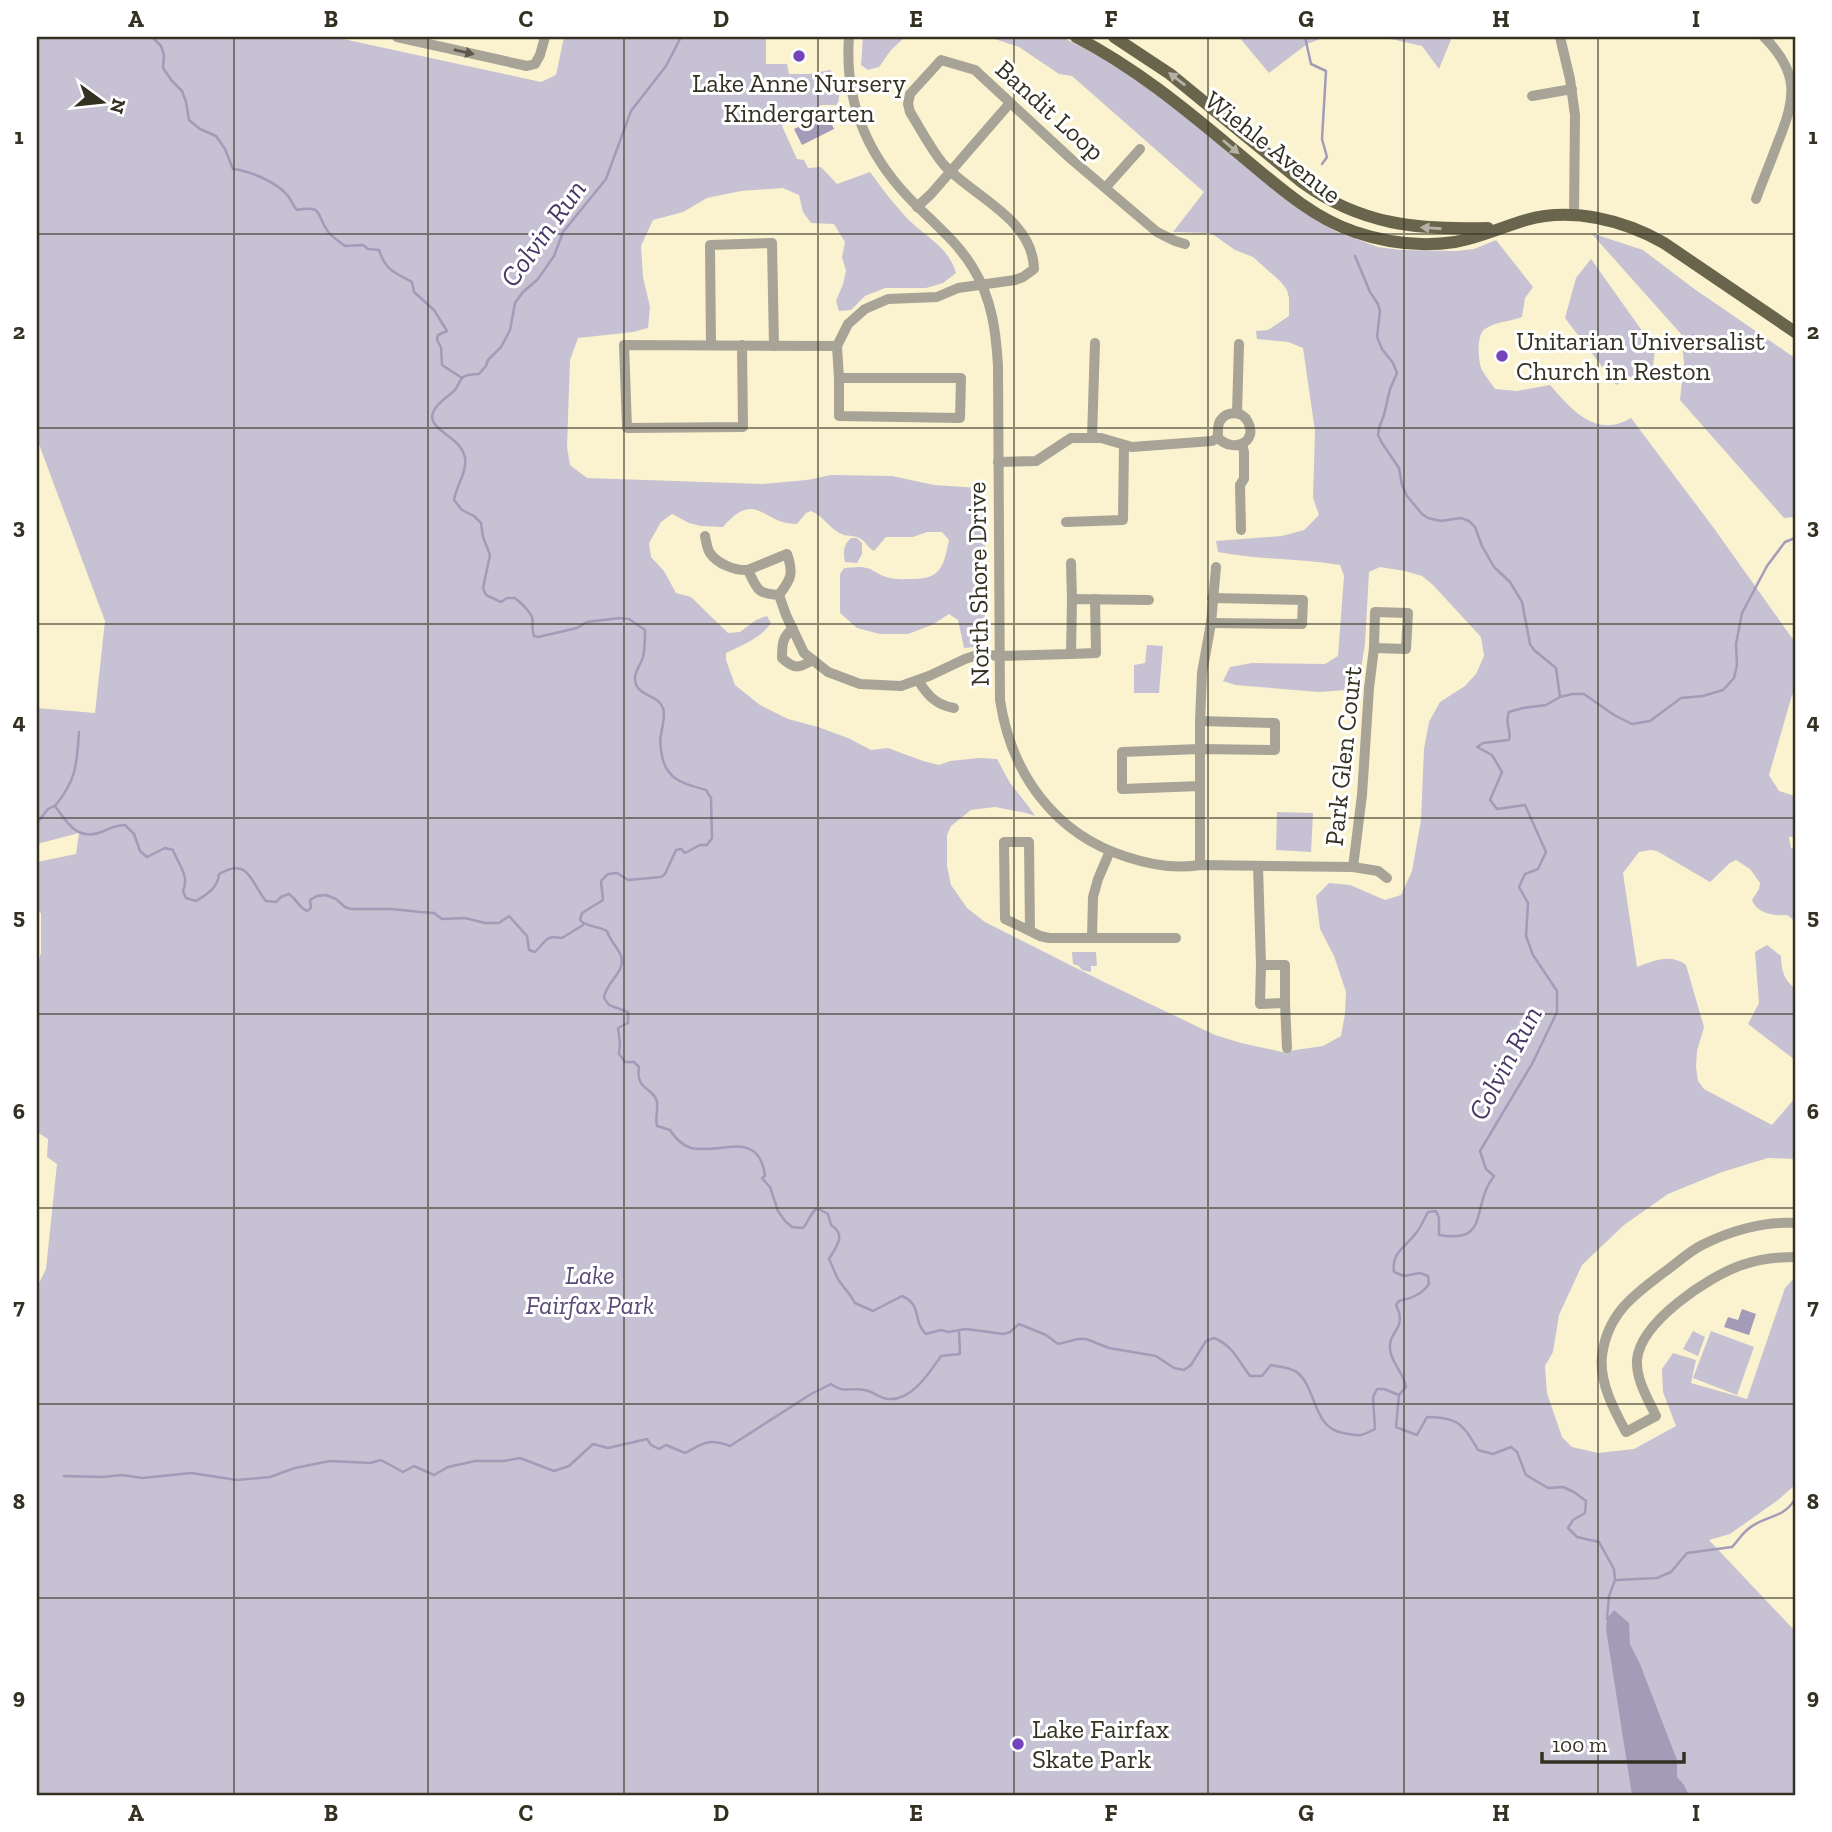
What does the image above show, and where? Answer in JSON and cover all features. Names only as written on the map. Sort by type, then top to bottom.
[{"type":"main road","name":"Wiehle Avenue","points":[[1076,37],[1130,67],[1286,192],[1335,224],[1382,240],[1416,244],[1456,242],[1537,217],[1574,215],[1614,221],[1647,233],[1795,332]]},
{"type":"main road","name":"Wiehle Avenue","points":[[1114,37],[1170,74],[1303,183],[1339,205],[1415,227],[1499,228]]},
{"type":"street","points":[[397,37],[527,66],[535,64],[545,37]]},
{"type":"street","name":"North Shore Drive","points":[[849,37],[850,83],[864,133],[884,170],[957,245],[982,284],[993,314],[998,366],[1000,700],[1003,719],[1024,775],[1050,809],[1081,835],[1110,851],[1138,860],[1184,867],[1353,867],[1378,871],[1387,878]]},
{"type":"street","points":[[1560,37],[1572,89],[1576,135],[1574,215]]},
{"type":"street","points":[[1756,199],[1787,119],[1792,95],[1783,58],[1764,37]]},
{"type":"street","name":"Bandit Loop","points":[[982,284],[1023,277],[1034,269],[1034,255],[1016,225],[944,165],[910,112],[910,94],[941,61],[975,70],[1071,159],[1157,232],[1185,244]]},
{"type":"street","points":[[1532,96],[1572,89]]},
{"type":"street","points":[[917,206],[931,194],[1010,103]]},
{"type":"street","points":[[1106,187],[1140,149]]},
{"type":"street","points":[[711,345],[710,245],[772,243],[774,346]]},
{"type":"street","points":[[839,378],[961,378],[960,418],[839,416],[837,346],[848,324],[865,309],[888,299],[937,297],[958,288],[982,284]]},
{"type":"street","points":[[1092,438],[1095,343]]},
{"type":"street","points":[[1237,413],[1239,344]]},
{"type":"street","points":[[742,345],[743,427],[627,428],[624,345],[742,345],[837,346]]},
{"type":"street","points":[[1227,414],[1245,416],[1250,424],[1246,441],[1239,446],[1223,443],[1218,438],[1217,428],[1227,414]]},
{"type":"street","points":[[998,462],[1036,461],[1071,439],[1101,438],[1132,447],[1212,442],[1218,438]]},
{"type":"street","points":[[1241,530],[1240,485],[1244,479],[1242,444]]},
{"type":"street","points":[[1066,522],[1123,520],[1124,445]]},
{"type":"street","points":[[705,536],[710,553],[737,570],[748,570],[787,554],[792,576],[779,595]]},
{"type":"street","points":[[1071,563],[1071,654]]},
{"type":"street","points":[[1200,865],[1202,673],[1211,624],[1216,567]]},
{"type":"street","points":[[748,570],[757,589],[764,594],[779,595]]},
{"type":"street","points":[[779,595],[804,653],[828,672],[860,684],[901,686],[980,654],[999,656],[1096,653],[1095,599]]},
{"type":"street","points":[[1211,624],[1302,624],[1303,600],[1212,598]]},
{"type":"street","points":[[1072,599],[1149,600]]},
{"type":"street","name":"Park Glen Court","points":[[1353,867],[1362,795],[1375,612],[1408,613],[1406,649],[1374,648]]},
{"type":"street","points":[[793,629],[787,632],[782,642],[782,658],[790,666],[800,667],[813,660]]},
{"type":"street","points":[[918,680],[932,699],[943,706],[954,708]]},
{"type":"street","points":[[1200,721],[1275,723],[1275,750],[1122,752],[1122,789],[1200,786]]},
{"type":"street","points":[[1030,931],[1029,842],[1004,842],[1005,919],[1040,936],[1049,938],[1176,939]]},
{"type":"street","points":[[1092,938],[1093,897],[1110,851]]},
{"type":"street","points":[[1258,866],[1260,1004],[1285,1003]]},
{"type":"street","points":[[1261,965],[1285,965],[1287,1048]]},
{"type":"street","points":[[1795,1223],[1770,1223],[1732,1233],[1701,1246],[1624,1305],[1610,1328],[1601,1368],[1604,1383],[1626,1432],[1656,1416],[1639,1377],[1637,1358],[1645,1337],[1660,1319],[1704,1283],[1740,1265],[1795,1257]]},
{"type":"green space","name":"Lake Fairfax Park","points":[[37,37],[334,37],[541,82],[556,75],[564,37],[766,37],[766,64],[787,64],[789,74],[830,70],[838,87],[837,105],[821,105],[782,126],[797,159],[804,160],[808,168],[821,167],[837,184],[870,172],[905,216],[947,255],[956,273],[943,283],[926,288],[885,288],[865,296],[851,310],[839,311],[836,301],[846,271],[842,257],[845,242],[834,224],[811,223],[803,212],[799,195],[783,188],[741,191],[707,198],[683,212],[653,220],[641,246],[643,277],[650,307],[648,328],[578,338],[570,360],[567,447],[570,465],[587,478],[763,484],[831,475],[892,476],[934,485],[980,488],[984,499],[985,639],[974,647],[964,648],[958,620],[949,614],[932,625],[908,634],[880,634],[857,628],[840,613],[840,574],[844,568],[864,567],[896,579],[931,576],[943,563],[949,540],[942,532],[927,532],[913,537],[886,537],[874,551],[863,540],[839,533],[811,511],[797,524],[785,523],[760,511],[744,510],[723,527],[689,523],[672,514],[661,522],[649,543],[651,557],[664,571],[676,593],[691,597],[728,633],[740,632],[756,620],[767,616],[771,623],[762,633],[726,653],[735,685],[760,705],[788,719],[848,738],[871,750],[888,748],[939,765],[979,758],[997,759],[1010,783],[1035,816],[995,807],[971,810],[951,826],[947,835],[947,866],[951,885],[967,908],[985,922],[1215,1035],[1282,1052],[1323,1046],[1341,1036],[1346,992],[1334,956],[1320,929],[1316,896],[1329,883],[1350,885],[1385,900],[1401,895],[1412,871],[1421,820],[1424,749],[1429,722],[1440,702],[1465,686],[1476,674],[1484,656],[1481,637],[1422,576],[1380,567],[1369,572],[1365,643],[1359,683],[1346,690],[1319,692],[1235,685],[1223,681],[1230,667],[1252,663],[1325,664],[1338,656],[1344,576],[1340,565],[1218,552],[1216,541],[1282,536],[1304,530],[1319,515],[1313,498],[1315,431],[1303,348],[1288,342],[1257,339],[1256,331],[1268,330],[1289,316],[1287,290],[1253,257],[1235,250],[1211,233],[1173,232],[1204,192],[1072,76],[1059,74],[1019,47],[989,37],[1062,37],[1097,55],[1178,111],[1298,209],[1337,232],[1378,247],[1400,250],[1456,251],[1474,249],[1496,240],[1533,287],[1525,298],[1522,317],[1489,326],[1480,336],[1481,366],[1495,389],[1517,391],[1550,385],[1567,404],[1586,419],[1607,425],[1618,424],[1631,418],[1795,642],[1795,694],[1792,695],[1769,775],[1779,791],[1795,796],[1795,837],[1789,837],[1791,848],[1795,849],[1795,921],[1787,915],[1762,911],[1754,905],[1752,900],[1760,883],[1750,869],[1736,860],[1710,882],[1651,850],[1639,852],[1623,873],[1637,967],[1668,959],[1686,965],[1704,1027],[1697,1051],[1698,1081],[1704,1089],[1772,1125],[1795,1098],[1795,1159],[1768,1158],[1722,1172],[1668,1194],[1624,1225],[1582,1265],[1559,1315],[1553,1352],[1545,1366],[1547,1393],[1562,1437],[1572,1447],[1598,1453],[1634,1449],[1676,1426],[1663,1392],[1662,1369],[1673,1353],[1696,1360],[1691,1383],[1747,1399],[1785,1288],[1795,1277],[1795,1485],[1730,1534],[1709,1540],[1795,1631],[1795,1795],[37,1795],[37,1287],[46,1269],[57,1164],[47,1157],[48,1139],[37,1132],[37,967],[41,953],[41,913],[37,911],[37,862],[76,854],[79,833],[37,844],[37,708],[95,713],[105,621],[37,439]]},
{"type":"green space","points":[[863,37],[905,37],[879,67],[868,70],[861,65]]},
{"type":"green space","points":[[1239,37],[1325,37],[1307,44],[1269,73]]},
{"type":"green space","points":[[1382,37],[1452,37],[1439,69],[1422,46]]},
{"type":"green space","points":[[1591,233],[1643,250],[1795,358],[1795,517],[1784,518],[1680,400],[1684,363],[1681,334]]},
{"type":"green space","points":[[1591,259],[1655,349],[1653,366],[1616,385],[1565,318],[1576,278]]},
{"type":"green space","points":[[851,538],[857,538],[862,543],[862,554],[857,563],[845,562],[844,549]]},
{"type":"green space","points":[[1147,645],[1163,646],[1159,693],[1134,693],[1134,665],[1145,663]]},
{"type":"green space","points":[[1277,812],[1313,813],[1311,852],[1276,850]]},
{"type":"green space","points":[[1767,945],[1781,956],[1784,974],[1795,988],[1795,1060],[1748,1024],[1759,1003],[1755,952]]},
{"type":"green space","points":[[1072,952],[1096,952],[1097,966],[1091,966],[1091,972],[1082,970],[1073,964]]},
{"type":"green space","points":[[1693,1331],[1705,1337],[1698,1356],[1683,1349]]},
{"type":"green space","points":[[1711,1331],[1754,1347],[1737,1395],[1693,1378]]},
{"type":"shaded area","points":[[827,114],[834,129],[802,145],[794,129]]},
{"type":"shaded area","points":[[1742,1309],[1756,1314],[1749,1335],[1724,1327],[1728,1317],[1738,1320]]},
{"type":"shaded area","points":[[1614,1610],[1629,1623],[1630,1644],[1677,1760],[1677,1777],[1689,1795],[1632,1795],[1606,1629],[1607,1619]]},
{"type":"waterway","points":[[152,37],[161,46],[164,55],[163,68],[182,91],[189,120],[200,129],[216,136],[233,169],[255,175],[277,186],[297,210],[311,209],[318,212],[329,232],[345,246],[363,245],[368,249],[379,250],[388,267],[412,282],[414,292],[434,310],[447,331],[438,335],[437,340],[441,347],[442,365],[462,378]]},
{"type":"waterway","name":"Colvin Run","points":[[681,37],[666,66],[631,111],[606,179],[563,232],[554,256],[538,279],[515,303],[510,330],[501,347],[479,374],[463,377],[454,391],[436,408],[432,417],[435,425],[463,451],[464,469],[454,500],[462,510],[481,523],[490,555],[483,588],[486,595],[501,602],[507,598],[515,598],[531,614],[533,633],[538,637],[577,628],[587,622],[619,618],[629,619],[645,630],[643,657],[635,678],[639,689],[663,708],[660,743],[664,764],[678,780],[706,790],[711,798],[712,838],[707,845],[700,845],[685,853],[681,849],[676,850],[661,877],[628,880],[617,873],[608,874],[601,881],[603,900],[582,913],[580,920],[607,931],[621,956],[621,967],[604,998],[609,1005],[628,1012],[628,1023],[618,1028],[619,1054],[625,1062],[634,1062],[639,1067],[642,1085],[655,1097],[657,1126],[670,1130],[679,1141],[691,1148],[736,1147],[755,1152],[761,1161],[765,1176],[762,1178],[770,1187],[778,1211],[792,1227],[803,1228],[817,1208],[828,1214],[839,1237],[829,1259],[855,1303],[873,1311],[902,1296],[913,1304],[919,1324],[926,1334],[941,1330],[948,1332],[966,1329],[1004,1334],[1019,1324],[1046,1335],[1058,1344],[1086,1339],[1109,1348],[1156,1356],[1174,1368],[1184,1370],[1191,1365],[1206,1341],[1214,1338],[1230,1349],[1250,1376],[1262,1376],[1271,1365],[1295,1371],[1304,1380],[1326,1424],[1333,1430],[1353,1435],[1363,1435],[1375,1429],[1373,1397],[1377,1389],[1399,1395]]},
{"type":"waterway","points":[[1305,37],[1311,64],[1326,71],[1322,139],[1327,157],[1322,164]]},
{"type":"waterway","points":[[1355,256],[1380,311],[1377,337],[1397,373],[1378,435],[1399,468],[1407,496],[1422,514],[1441,521],[1461,518],[1475,527],[1494,567],[1510,582],[1522,602],[1530,644],[1556,668],[1560,697]]},
{"type":"waterway","name":"Colvin Run","points":[[1607,1619],[1609,1596],[1615,1580],[1614,1569],[1599,1542],[1577,1537],[1568,1528],[1573,1520],[1585,1513],[1586,1501],[1563,1487],[1548,1488],[1526,1475],[1517,1452],[1511,1447],[1493,1454],[1478,1450],[1463,1428],[1446,1418],[1427,1417],[1417,1435],[1396,1427],[1399,1395],[1406,1387],[1390,1349],[1400,1319],[1396,1305],[1399,1301],[1419,1293],[1429,1284],[1428,1276],[1420,1273],[1404,1276],[1394,1272],[1395,1259],[1418,1231],[1428,1212],[1436,1211],[1439,1218],[1439,1235],[1463,1235],[1470,1232],[1474,1226],[1486,1190],[1494,1176],[1486,1169],[1480,1151],[1532,1064],[1557,1012],[1557,991],[1533,955],[1526,936],[1528,903],[1519,887],[1525,874],[1538,869],[1546,852],[1525,805],[1497,809],[1490,800],[1502,772],[1492,755],[1477,747],[1483,743],[1509,740],[1509,712],[1546,705],[1572,694],[1584,694],[1632,724],[1650,721],[1681,698],[1703,696],[1723,690],[1734,678],[1737,665],[1736,644],[1742,613],[1767,566],[1785,542],[1795,538]]},
{"type":"waterway","points":[[79,732],[74,772],[55,806],[70,825],[81,833],[95,834],[125,825],[134,834],[140,851],[147,857],[165,848],[173,850],[184,875],[183,891],[186,898],[196,901],[214,887],[219,874],[237,868],[248,874],[266,901],[276,902],[289,894],[307,911],[311,908],[310,900],[326,895],[351,909],[434,913],[442,919],[465,918],[485,923],[499,923],[509,916],[527,936],[529,950],[535,952],[547,939],[562,938],[583,925]]},
{"type":"waterway","points":[[37,823],[48,809],[54,806]]},
{"type":"waterway","points":[[64,1476],[122,1475],[142,1478],[191,1473],[237,1480],[270,1477],[295,1468],[330,1461],[370,1463],[381,1460],[403,1472],[414,1466],[434,1475],[448,1467],[475,1461],[520,1458],[554,1471],[569,1466],[593,1444],[608,1448],[647,1439],[659,1449],[666,1445],[685,1453],[706,1443],[716,1442],[730,1446],[831,1384],[841,1389],[865,1390],[888,1399],[905,1396],[919,1385],[941,1356],[960,1354],[959,1331]]},
{"type":"waterway","points":[[1617,1580],[1657,1578],[1671,1572],[1687,1553],[1732,1547],[1753,1525],[1785,1511],[1795,1499]]},
{"type":"place","name":"Lake Anne Nursery Kindergarten","points":[[799,56]]},
{"type":"place","name":"Unitarian Universalist Church in Reston","points":[[1502,356]]},
{"type":"place","name":"Lake Fairfax Skate Park","points":[[1018,1744]]}]
